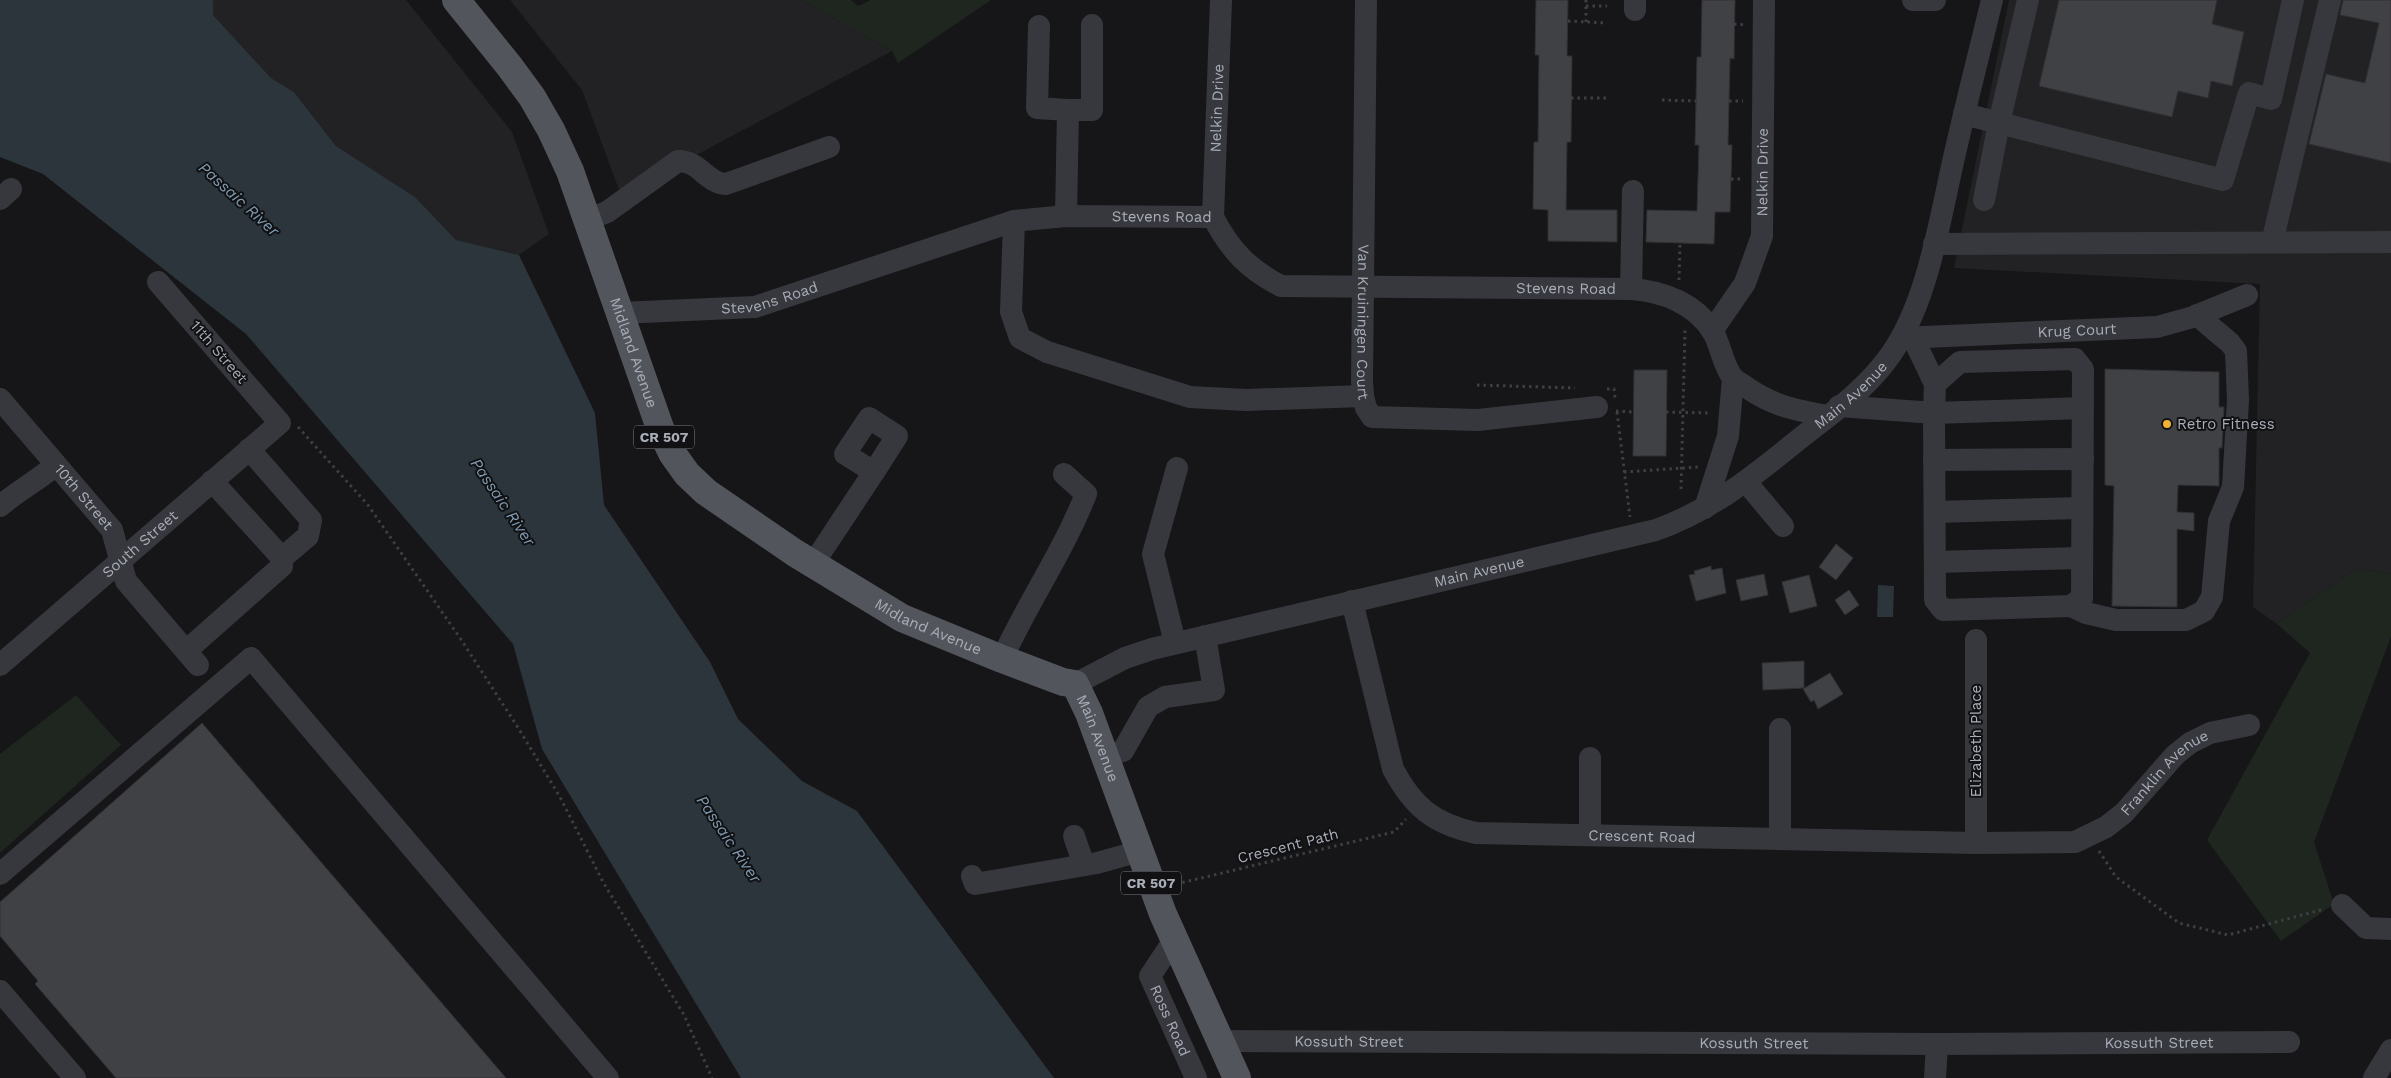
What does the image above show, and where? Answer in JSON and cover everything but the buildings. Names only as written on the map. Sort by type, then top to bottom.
[{"type":"main road","name":"Midland Avenue","points":[[456,0],[510,67],[532,98],[551,130],[570,170],[660,428],[672,454],[687,474],[706,492],[813,564],[902,618],[1002,659],[1075,684]]},
{"type":"main road","name":"Main Avenue","points":[[1075,684],[1090,713],[1174,940],[1237,1078]]},
{"type":"street","name":"Nelkin Drive","points":[[1213,217],[1221,0]]},
{"type":"street","name":"Van Kruiningen Court","points":[[1366,0],[1362,287],[1363,396],[1366,408],[1372,417],[1478,420],[1607,409]]},
{"type":"street","name":"Nelkin Drive","points":[[1712,331],[1745,283],[1762,236],[1764,0]]},
{"type":"street","points":[[1913,0],[1935,0]]},
{"type":"street","name":"Main Avenue","points":[[1075,684],[1125,658],[1175,643],[1656,530],[1705,508],[1746,482],[1833,411],[1870,378],[1907,338],[1934,244],[1992,0]]},
{"type":"street","points":[[1984,200],[1999,123],[2028,0]]},
{"type":"street","points":[[1964,114],[2223,180],[2249,93],[2271,99],[2293,0]]},
{"type":"street","points":[[2272,242],[2330,0]]},
{"type":"street","points":[[1039,26],[1037,108],[1092,110],[1092,25]]},
{"type":"street","points":[[1066,216],[1068,110]]},
{"type":"street","points":[[587,220],[607,212],[678,161],[687,161],[696,165],[709,178],[726,184],[829,147]]},
{"type":"street","points":[[1631,289],[1633,191]]},
{"type":"street","name":"Stevens Road","points":[[620,313],[755,307],[1014,221],[1066,216],[1213,217],[1223,237],[1237,255],[1259,274],[1281,286],[1631,289],[1661,292],[1674,298],[1694,312],[1712,331],[1733,378],[1728,436],[1705,508]]},
{"type":"street","points":[[1014,221],[1011,312],[1020,338],[1047,352],[1190,397],[1246,400],[1363,396]]},
{"type":"street","points":[[1934,244],[2391,242]]},
{"type":"street","name":"11th Street","points":[[158,282],[280,423]]},
{"type":"street","name":"Krug Court","points":[[1907,338],[2157,327],[2197,315],[2247,295]]},
{"type":"street","points":[[1907,338],[1935,384],[1935,600],[1943,610],[2071,606],[2086,613],[2116,620],[2186,620],[2204,611],[2212,597],[2219,521],[2233,487],[2238,400],[2236,351],[2230,343],[2197,315]]},
{"type":"street","points":[[1935,384],[1960,362],[2075,358],[2083,369],[2082,598],[2071,606]]},
{"type":"street","points":[[1733,378],[1773,404],[1833,411],[1934,413],[2083,408]]},
{"type":"street","name":"10th Street","points":[[0,400],[112,530],[126,581],[192,658],[282,566],[282,558]]},
{"type":"street","name":"South Street","points":[[0,665],[280,423]]},
{"type":"street","points":[[212,481],[282,558],[308,536],[311,520],[249,449]]},
{"type":"street","points":[[1934,460],[2082,459]]},
{"type":"street","points":[[0,506],[18,491],[36,482],[56,464]]},
{"type":"street","points":[[1175,643],[1154,554],[1177,468]]},
{"type":"street","points":[[813,564],[874,472]]},
{"type":"street","points":[[1002,659],[1021,617],[1051,568],[1076,519],[1086,494],[1064,474]]},
{"type":"street","points":[[1746,482],[1783,526]]},
{"type":"street","points":[[1934,512],[2082,508]]},
{"type":"street","points":[[1935,562],[2082,558]]},
{"type":"street","name":"Crescent Road","points":[[1352,601],[1393,769],[1404,790],[1418,806],[1436,820],[1458,829],[1476,833],[1976,843],[2075,842],[2088,836]]},
{"type":"street","points":[[1106,756],[1123,751],[1148,706],[1165,697],[1214,690],[1205,636]]},
{"type":"street","name":"Elizabeth Place","points":[[1976,640],[1976,843]]},
{"type":"street","points":[[0,874],[251,658],[608,1078]]},
{"type":"street","name":"Franklin Avenue","points":[[2088,836],[2106,827],[2124,813],[2175,755],[2190,743],[2210,733],[2248,725]]},
{"type":"street","points":[[1780,729],[1780,839]]},
{"type":"street","points":[[1590,758],[1590,835]]},
{"type":"street","points":[[1074,836],[1084,865]]},
{"type":"street","points":[[972,876],[975,884],[1084,865],[1140,851]]},
{"type":"street","points":[[2342,905],[2366,928],[2391,929]]},
{"type":"street","name":"Ross Road","points":[[1174,940],[1150,976],[1196,1078]]},
{"type":"street","points":[[0,991],[75,1078]]},
{"type":"street","name":"Kossuth Street","points":[[1219,1041],[1936,1044],[2289,1042]]},
{"type":"street","points":[[1935,1078],[1936,1044]]},
{"type":"street","points":[[2374,1078],[2391,1050]]},
{"type":"path","points":[[1586,0],[1586,22]]},
{"type":"path","points":[[1586,6],[1607,6]]},
{"type":"path","points":[[1568,21],[1607,22]]},
{"type":"path","points":[[1734,24],[1747,25]]},
{"type":"path","points":[[1571,98],[1606,98]]},
{"type":"path","points":[[1662,100],[1696,101]]},
{"type":"path","points":[[1729,101],[1746,101]]},
{"type":"path","points":[[1731,179],[1744,179]]},
{"type":"path","points":[[1679,282],[1680,243]]},
{"type":"path","points":[[1681,489],[1685,330]]},
{"type":"path","points":[[1607,409],[1633,412]]},
{"type":"path","points":[[1666,412],[1716,413]]},
{"type":"path","points":[[280,423],[295,423],[368,506],[460,638],[560,797],[603,882],[684,1016],[712,1078]]},
{"type":"path","points":[[1624,472],[1700,467]]},
{"type":"path","name":"Crescent Path","points":[[1154,890],[1394,832],[1418,806]]},
{"type":"path","points":[[2088,836],[2116,876],[2180,923],[2228,935],[2342,905]]},
{"type":"shaded area","points":[[213,0],[406,0],[512,132],[549,234],[519,255],[456,240],[415,197],[336,146],[294,92],[271,78],[213,15]]},
{"type":"shaded area","points":[[510,0],[801,0],[892,51],[621,195],[582,90]]},
{"type":"shaded area","points":[[801,0],[851,0],[858,6],[871,0],[991,0],[898,63],[892,51]]},
{"type":"shaded area","points":[[2009,0],[2391,0],[2391,574],[2355,569],[2277,624],[2253,607],[2260,284],[1954,268]]},
{"type":"shaded area","points":[[2355,569],[2391,574],[2391,637],[2314,842],[2334,904],[2281,941],[2207,840],[2310,653],[2277,624]]},
{"type":"shaded area","points":[[76,695],[121,745],[0,853],[0,754]]},
{"type":"water","name":"Passaic River","points":[[0,0],[213,0],[213,15],[271,78],[294,92],[336,146],[415,197],[456,240],[519,255],[595,413],[604,505],[710,662],[738,719],[802,781],[857,811],[1054,1078],[741,1078],[542,749],[513,644],[246,334],[43,174],[0,157]]},
{"type":"water","points":[[1878,585],[1894,586],[1893,617],[1877,617]]},
{"type":"place","name":"Retro Fitness","points":[[2167,424]]}]
